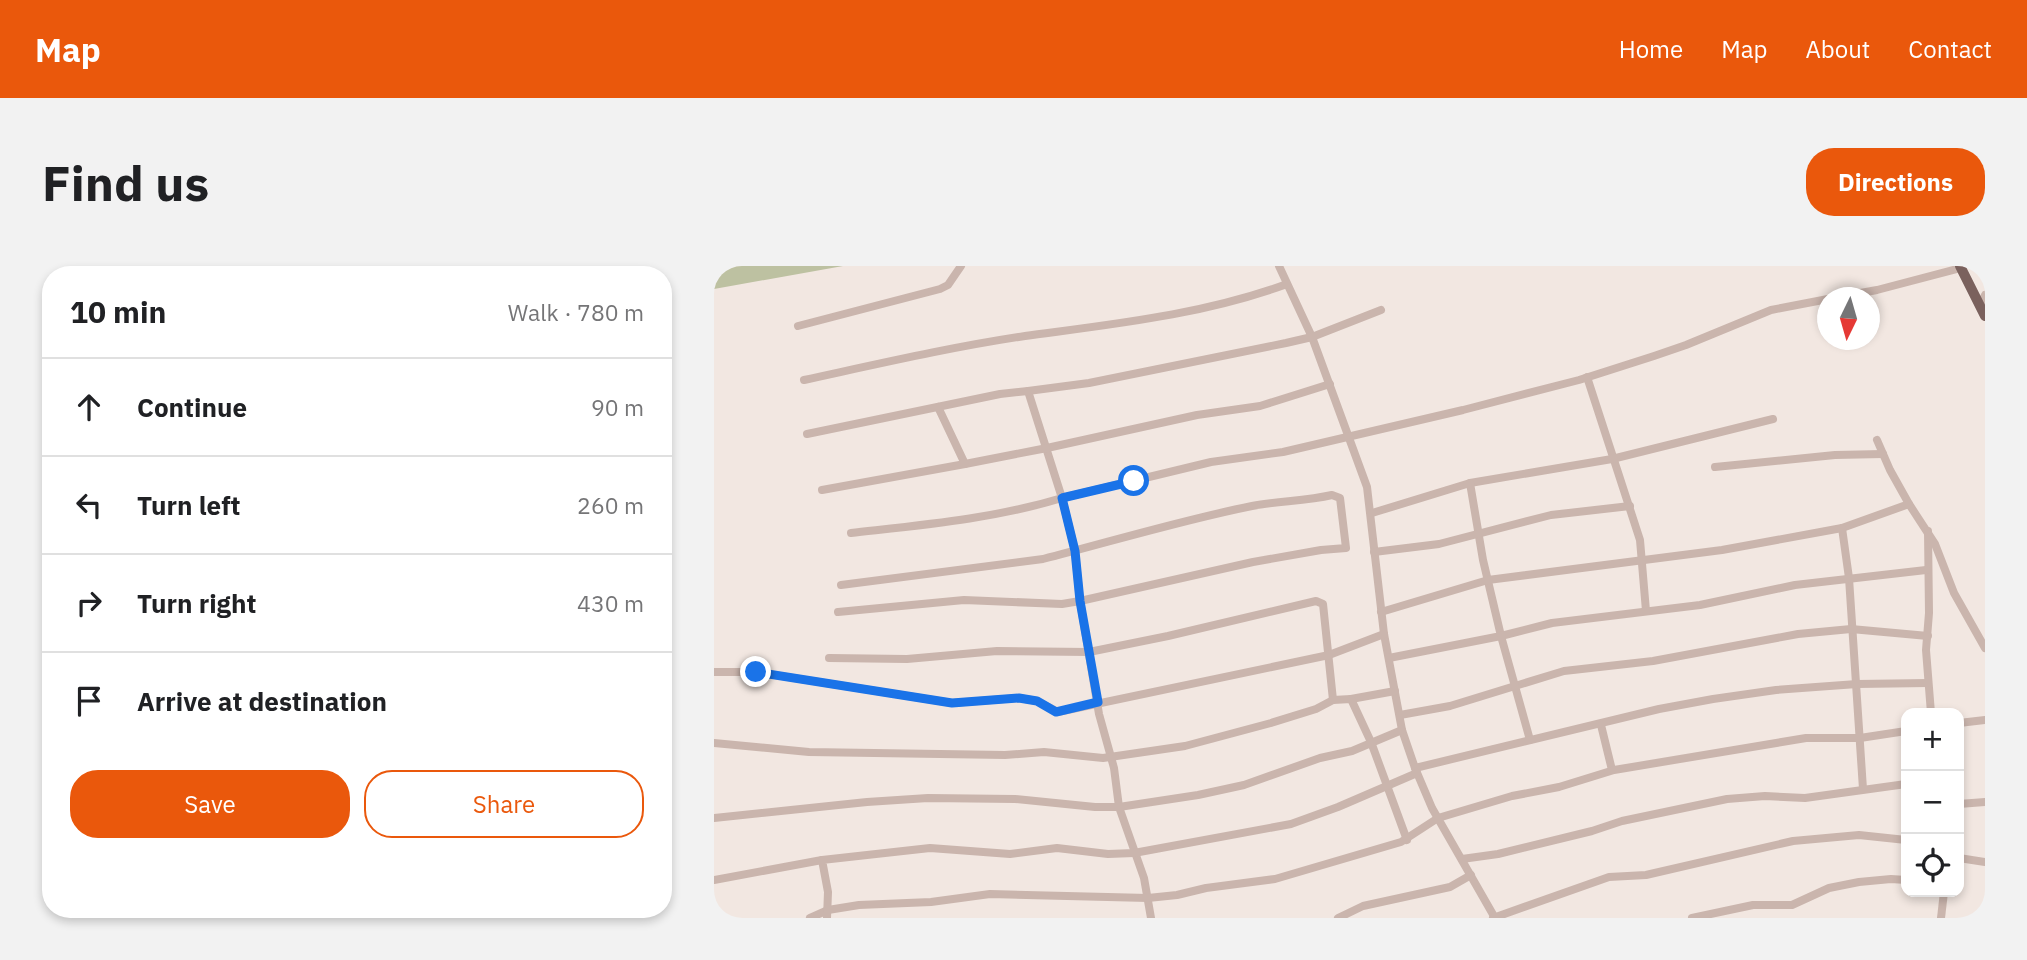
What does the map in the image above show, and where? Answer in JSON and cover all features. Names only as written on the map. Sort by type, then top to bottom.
[{"type":"main road","points":[[1961,267],[1982,300],[1985,316]]},
{"type":"street","points":[[798,326],[940,289],[948,285],[961,266]]},
{"type":"street","points":[[1279,266],[1312,337],[1367,487],[1384,634],[1402,730],[1416,771],[1438,818],[1495,918],[1609,877],[1646,875],[1793,841],[1859,835],[1901,839]]},
{"type":"street","points":[[1880,289],[1961,267]]},
{"type":"street","points":[[804,380],[961,346],[1200,310],[1255,296],[1287,284]]},
{"type":"street","points":[[851,533],[973,519],[1024,509],[1211,462],[1283,452],[1463,410],[1587,377],[1686,345],[1771,310],[1817,301]]},
{"type":"street","points":[[807,434],[1000,394],[1088,383],[1241,353],[1312,337],[1381,310]]},
{"type":"street","points":[[1587,377],[1640,540],[1646,611]]},
{"type":"street","points":[[822,490],[1047,448],[1197,415],[1260,406],[1330,384]]},
{"type":"street","points":[[1028,391],[1062,498],[1075,551],[1080,601],[1119,807],[1144,878],[1151,918]]},
{"type":"street","points":[[938,407],[965,464]]},
{"type":"street","points":[[1371,513],[1470,483],[1612,459],[1773,419]]},
{"type":"street","points":[[1877,440],[1909,504],[1928,531],[1954,593],[1985,648]]},
{"type":"street","points":[[1715,467],[1835,455],[1883,454]]},
{"type":"street","points":[[1470,483],[1501,636],[1530,740]]},
{"type":"street","points":[[838,612],[964,600],[1062,604],[1253,562],[1346,548],[1340,498],[1332,495],[1250,506],[1044,559],[841,585]]},
{"type":"street","points":[[1381,612],[1488,580],[1722,550],[1842,528],[1909,504]]},
{"type":"street","points":[[1374,552],[1439,544],[1551,514],[1630,506]]},
{"type":"street","points":[[1842,528],[1849,578],[1863,789]]},
{"type":"street","points":[[1928,531],[1926,570],[1930,708]]},
{"type":"street","points":[[1389,658],[1552,623],[1700,605],[1754,592],[1926,570]]},
{"type":"street","points":[[830,658],[907,659],[996,651],[1089,652],[1316,601],[1323,604],[1333,699]]},
{"type":"street","points":[[1400,715],[1450,706],[1564,671],[1653,662],[1785,636],[1851,629],[1928,636]]},
{"type":"street","points":[[714,673],[769,673],[952,703],[1019,698],[1037,701],[1056,712],[1329,655],[1384,634]]},
{"type":"street","points":[[714,880],[822,860],[930,848],[1010,855],[1058,848],[1108,854],[1135,853],[1291,824],[1338,807],[1416,771],[1659,709],[1776,690],[1857,684],[1928,683]]},
{"type":"street","points":[[714,743],[810,752],[1005,755],[1044,752],[1093,758],[1163,750],[1231,735],[1316,709],[1333,699],[1351,699],[1395,691]]},
{"type":"street","points":[[1351,699],[1371,742],[1407,839]]},
{"type":"street","points":[[1964,722],[1985,720]]},
{"type":"street","points":[[1601,725],[1612,770]]},
{"type":"street","points":[[714,818],[928,798],[1016,799],[1119,807],[1244,785],[1320,758],[1352,751],[1402,730]]},
{"type":"street","points":[[810,918],[859,905],[930,902],[1003,893],[1148,898],[1177,895],[1206,887],[1275,880],[1407,839],[1438,818],[1511,796],[1559,787],[1612,770],[1806,738],[1860,738],[1901,732]]},
{"type":"street","points":[[1462,859],[1498,854],[1622,821],[1727,799],[1765,796],[1805,798],[1901,784]]},
{"type":"street","points":[[1964,804],[1985,802]]},
{"type":"street","points":[[1964,859],[1985,862]]},
{"type":"street","points":[[822,860],[828,914]]},
{"type":"street","points":[[1338,918],[1363,906],[1450,887],[1471,875]]},
{"type":"street","points":[[1692,918],[1753,905],[1792,905],[1829,888],[1859,882],[1901,880]]},
{"type":"street","points":[[1941,918],[1943,897]]},
{"type":"green space","points":[[714,266],[843,266],[714,289]]},
{"type":"route","points":[[756,672],[960,704],[1019,698],[1037,701],[1056,712],[1098,702],[1080,601],[1075,551],[1062,498],[1134,481]]}]
